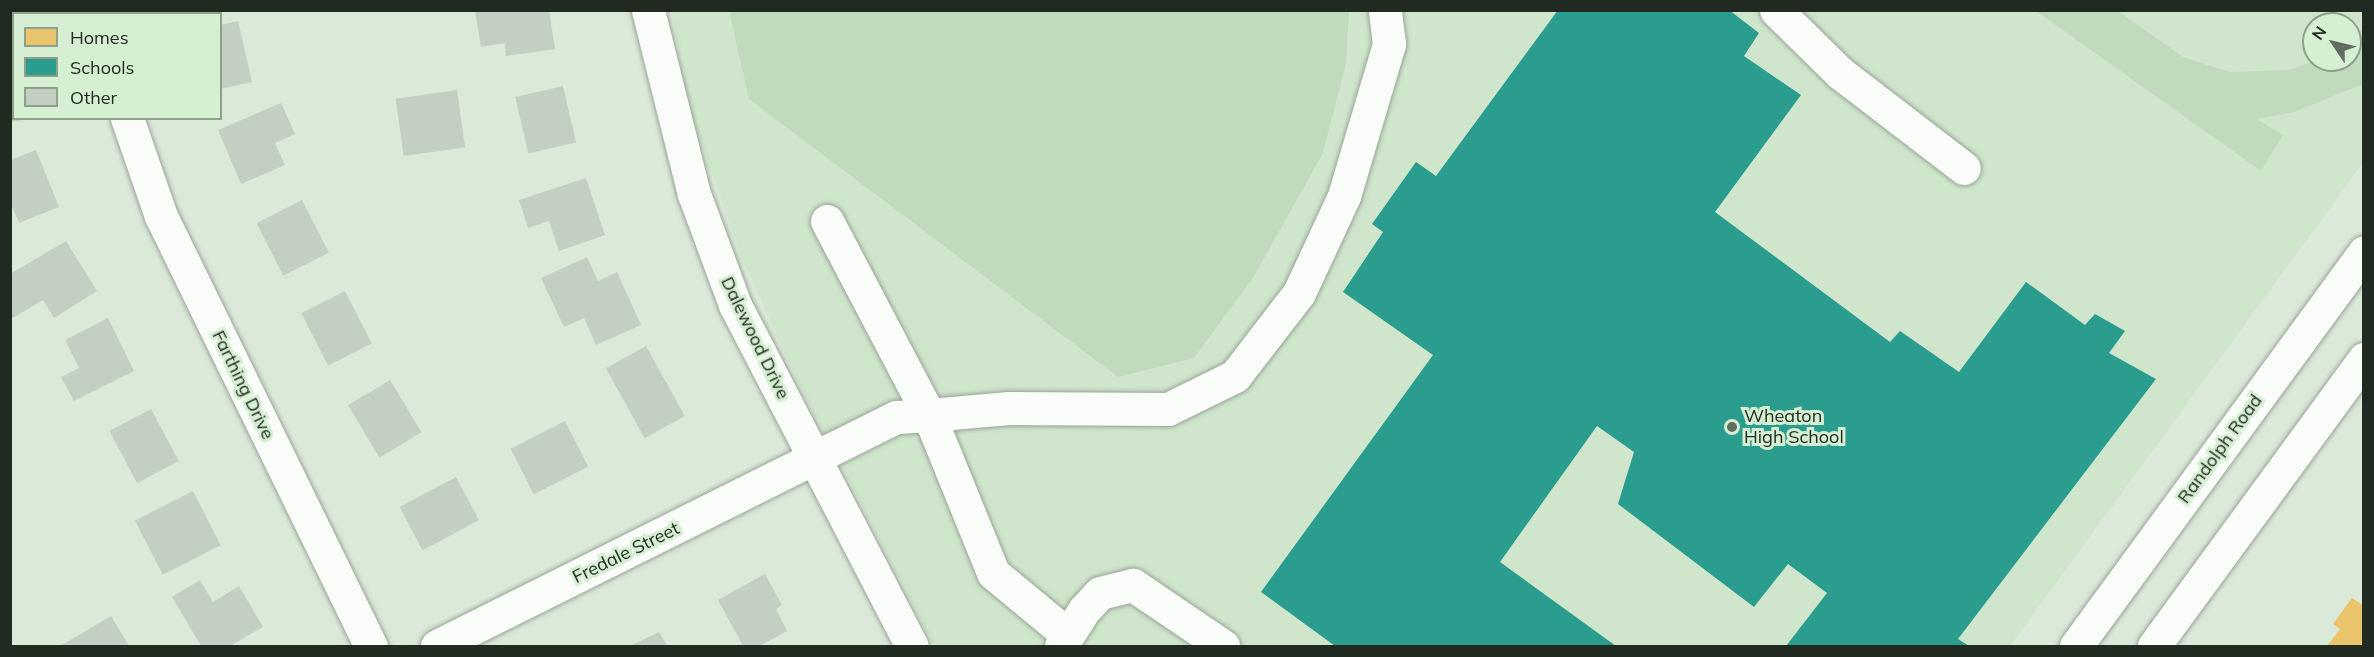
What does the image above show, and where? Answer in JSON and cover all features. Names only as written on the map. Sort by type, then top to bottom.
[{"type":"street","name":"Dalewood Drive","points":[[648,10],[694,194],[735,305],[912,646]]},
{"type":"street","name":"Fredale Street","points":[[437,646],[815,460],[896,417],[1009,408],[1168,409],[1235,376],[1299,293],[1344,196],[1389,44],[1385,10]]},
{"type":"street","points":[[1776,10],[1840,73],[1964,168]]},
{"type":"street","name":"Farthing Drive","points":[[128,120],[161,216],[371,646]]},
{"type":"street","points":[[827,221],[929,416],[993,573],[1064,641],[1084,610],[1100,593],[1133,585],[1223,646]]},
{"type":"street","name":"Randolph Road","points":[[2076,646],[2364,252]]},
{"type":"street","points":[[2154,646],[2364,359]]},
{"type":"shaded area","points":[[733,10],[1349,11],[1346,63],[1323,153],[1254,276],[1194,358],[1118,377],[749,99],[730,15]]},
{"type":"shaded area","points":[[672,11],[2363,11],[2363,163],[2010,646],[934,646],[797,380],[741,256],[687,102]]},
{"type":"shaded area","points":[[2036,11],[2118,11],[2183,57],[2230,72],[2289,70],[2302,65],[2302,72],[2362,72],[2363,29],[2363,84],[2294,112],[2257,119],[2283,135],[2261,171]]},
{"type":"building: Homes","points":[[2352,598],[2364,606],[2364,646],[2327,646],[2340,629],[2333,624]]},
{"type":"building: Schools","name":"Wheaton High School","points":[[1558,10],[1729,10],[1759,33],[1744,56],[1801,95],[1715,212],[1890,342],[1900,331],[1959,372],[2026,282],[2085,325],[2095,314],[2125,331],[2109,353],[2156,379],[1958,639],[1969,646],[1786,646],[1827,593],[1788,564],[1754,607],[1618,504],[1634,452],[1597,426],[1500,562],[1616,646],[1335,646],[1261,592],[1433,355],[1343,292],[1383,232],[1372,224],[1416,162],[1436,176]]},
{"type":"building: Other","points":[[475,10],[549,10],[555,49],[506,56],[505,43],[481,47]]},
{"type":"building: Other","points":[[238,21],[252,82],[222,89],[222,25]]},
{"type":"building: Other","points":[[10,58],[12,58],[12,120],[23,120],[10,122]]},
{"type":"building: Other","points":[[563,86],[576,143],[528,154],[515,97]]},
{"type":"building: Other","points":[[457,90],[465,147],[404,156],[396,99]]},
{"type":"building: Other","points":[[281,103],[295,134],[275,143],[285,165],[241,184],[218,130]]},
{"type":"building: Other","points":[[36,150],[59,207],[19,223],[10,202],[10,160]]},
{"type":"building: Other","points":[[586,178],[605,235],[559,251],[549,221],[528,228],[519,200]]},
{"type":"building: Other","points":[[302,200],[329,253],[283,276],[257,223]]},
{"type":"building: Other","points":[[66,241],[97,291],[54,318],[43,300],[13,318],[10,314],[10,274]]},
{"type":"building: Other","points":[[587,257],[598,281],[617,272],[641,325],[596,345],[584,318],[564,327],[541,278]]},
{"type":"building: Other","points":[[345,291],[372,344],[328,366],[301,313]]},
{"type":"building: Other","points":[[108,318],[134,371],[74,401],[61,377],[79,368],[65,340]]},
{"type":"building: Other","points":[[646,346],[685,416],[645,438],[606,368]]},
{"type":"building: Other","points":[[390,380],[421,432],[379,458],[348,405]]},
{"type":"building: Other","points":[[151,409],[179,461],[137,483],[110,431]]},
{"type":"building: Other","points":[[565,421],[588,466],[534,494],[511,449]]},
{"type":"building: Other","points":[[456,477],[479,520],[422,550],[399,507]]},
{"type":"building: Other","points":[[193,491],[221,545],[163,575],[135,521]]},
{"type":"building: Other","points":[[765,574],[782,605],[776,609],[787,631],[759,646],[743,646],[718,600]]},
{"type":"building: Other","points":[[200,580],[213,602],[239,586],[263,627],[230,646],[201,646],[172,597]]},
{"type":"building: Other","points":[[111,616],[129,646],[60,646]]},
{"type":"building: Other","points":[[659,632],[667,646],[630,646]]},
{"type":"place","name":"Wheaton High School","points":[[1732,427]]}]
